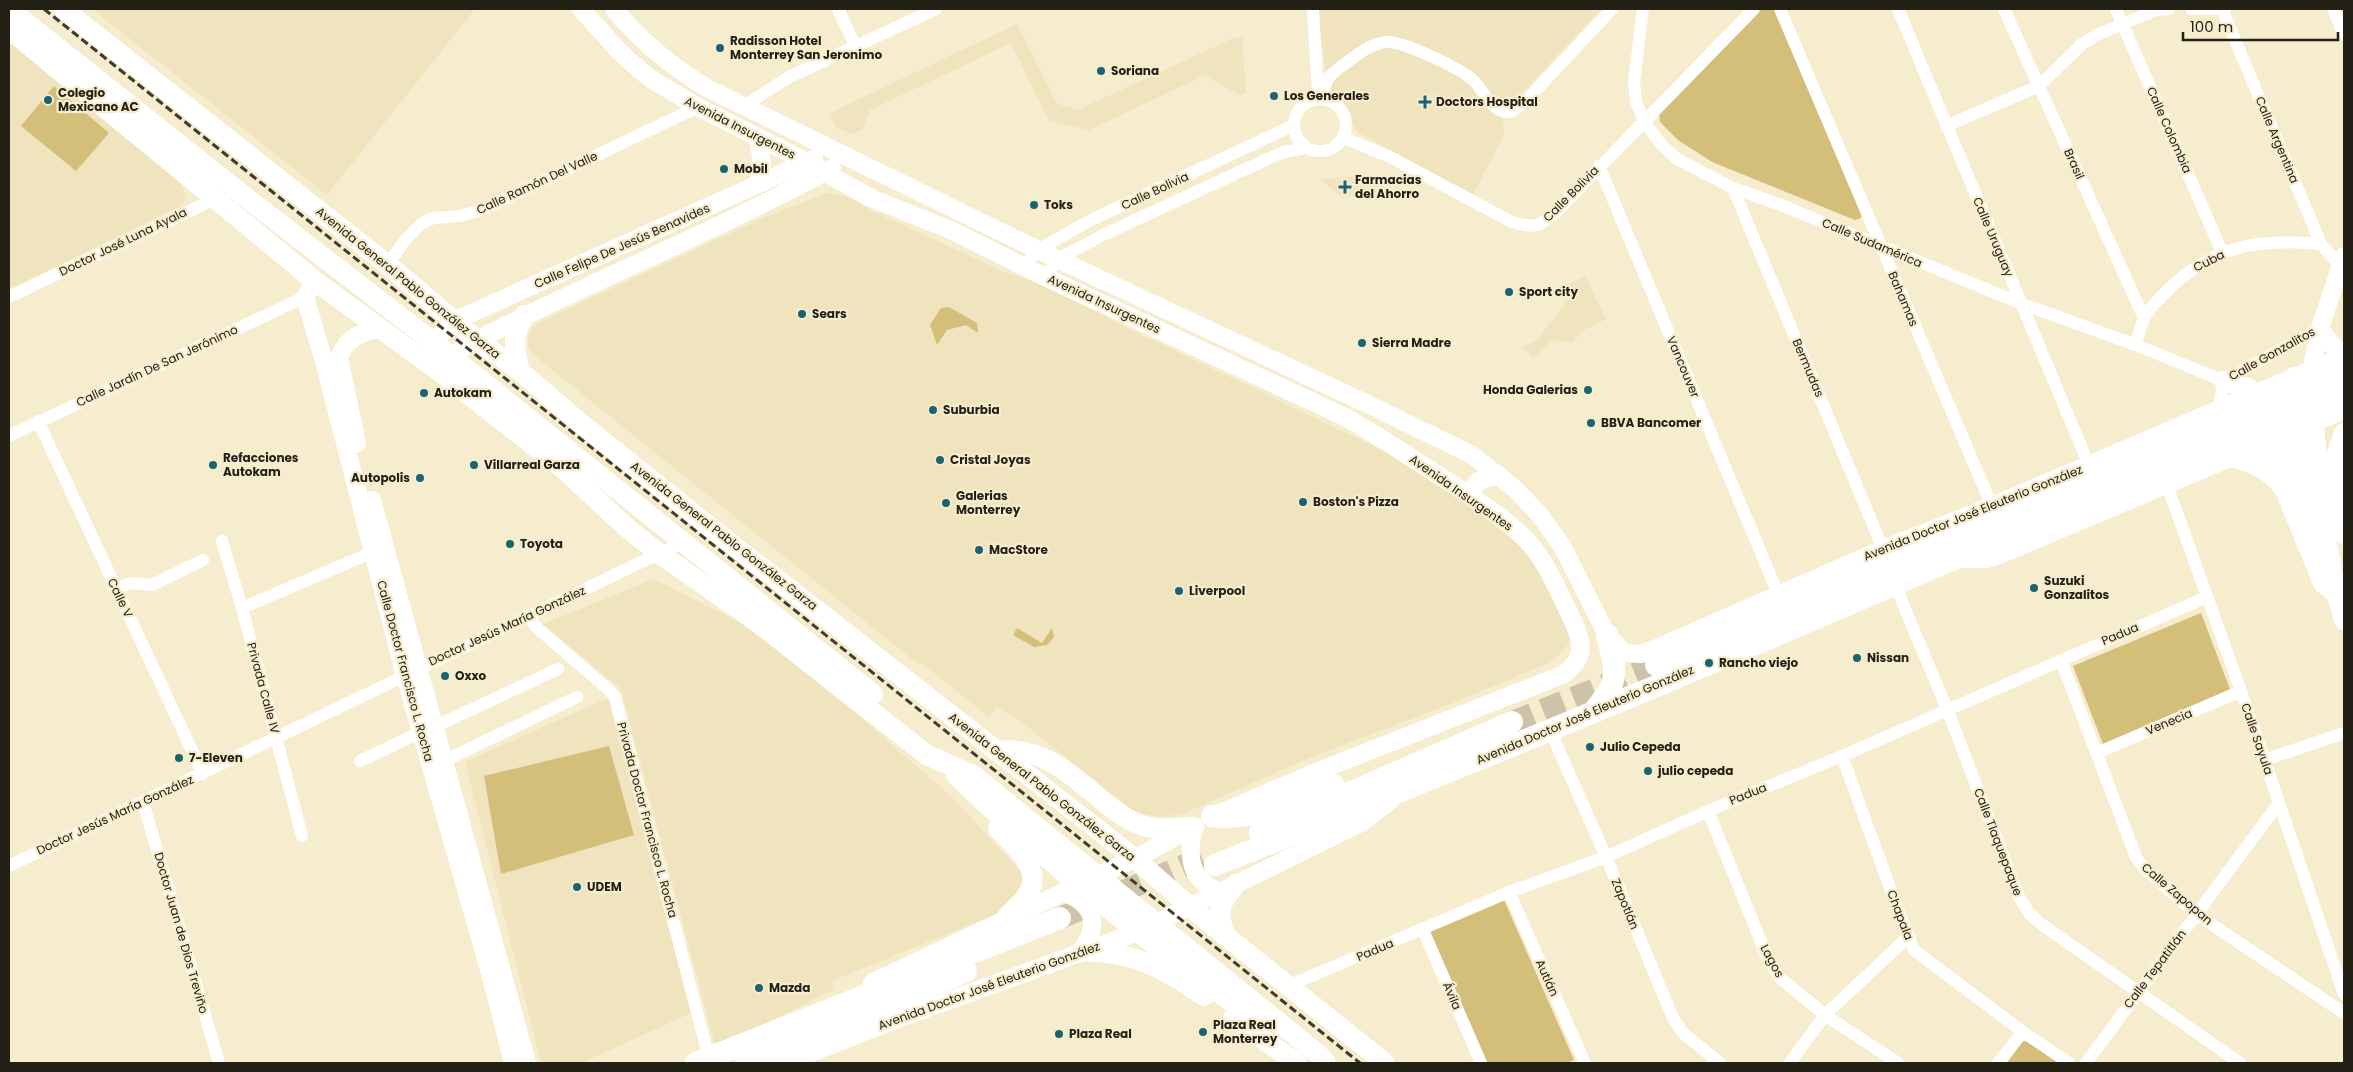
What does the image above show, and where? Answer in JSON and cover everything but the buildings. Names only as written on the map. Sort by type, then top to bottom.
[{"type":"highway","name":"Avenida Doctor José Eleuterio González","points":[[1512,722],[1414,764],[1213,860],[1400,793],[1953,559],[2078,496],[2344,371]]},
{"type":"highway","name":"Avenida Doctor José Eleuterio González","points":[[1656,665],[1964,534],[2078,496],[2344,390]]},
{"type":"highway","points":[[1846,566],[1870,562],[1936,535],[1949,532],[1964,534]]},
{"type":"highway","points":[[1592,712],[1609,693],[1615,677],[1607,635]]},
{"type":"highway","points":[[1203,821],[1250,816],[1341,781],[1414,764]]},
{"type":"highway","name":"Avenida Doctor José Eleuterio González","points":[[702,1060],[827,1009],[1062,923],[746,1063]]},
{"type":"main road","points":[[9,9],[239,192],[433,342],[446,365],[626,527],[660,554],[757,622],[927,755],[973,774],[1192,950],[1318,1054],[1326,1063]]},
{"type":"main road","name":"Avenida General Pablo González Garza","points":[[63,9],[388,265],[476,340],[520,371],[578,421],[1134,858],[1191,908],[1384,1063]]},
{"type":"main road","name":"Avenida Insurgentes","points":[[581,9],[616,49],[634,65],[651,79],[698,107],[806,162],[871,198],[953,231],[1045,277],[1343,416],[1383,439],[1502,518],[1530,543],[1542,560],[1577,628],[1581,646],[1578,661],[1572,669],[1562,675],[1316,772],[1203,821]]},
{"type":"main road","name":"Avenida Insurgentes","points":[[614,9],[630,29],[680,72],[707,88],[1038,250],[1296,370],[1472,455],[1499,475],[1539,514],[1562,546],[1607,635]]},
{"type":"main road","points":[[9,29],[162,152],[307,282],[424,360],[446,365],[681,543],[935,745],[966,786],[1084,904],[1092,920],[1092,935],[1082,952],[1124,954],[1201,986],[1310,1063]]},
{"type":"main road","points":[[758,137],[762,165],[758,184]]},
{"type":"main road","name":"Calle Felipe De Jesús Benavides","points":[[424,360],[433,342],[454,321],[806,162],[843,154]]},
{"type":"main road","name":"Calle Felipe De Jesús Benavides","points":[[446,365],[465,346],[525,315],[786,194],[825,172],[843,154]]},
{"type":"main road","points":[[2342,261],[2303,374],[2306,426],[2301,452],[2314,506],[2340,584],[2344,620]]},
{"type":"main road","points":[[307,282],[319,271],[344,288],[381,320],[407,336],[433,342],[476,340]]},
{"type":"main road","name":"Calle Doctor Francisco L. Rocha","points":[[307,282],[332,359],[345,422],[370,517],[488,946],[527,1063]]},
{"type":"main road","points":[[520,371],[514,347],[514,338],[516,330],[525,315]]},
{"type":"main road","points":[[332,359],[354,337],[378,328]]},
{"type":"main road","points":[[2320,328],[2331,344],[2344,355]]},
{"type":"main road","name":"Avenida Doctor José Eleuterio González","points":[[1607,635],[1625,653],[1641,654],[1779,596],[1883,549],[1992,506],[2187,424],[2344,355]]},
{"type":"main road","points":[[1296,370],[1308,388],[1362,413],[1383,439],[1405,434],[1457,456],[1472,455]]},
{"type":"main road","points":[[2224,380],[2248,388],[2247,397],[2256,447],[2251,462],[2277,479],[2285,490],[2323,583],[2340,584]]},
{"type":"main road","name":"Avenida Doctor José Eleuterio González","points":[[1953,559],[1986,559],[1997,556],[2344,410]]},
{"type":"main road","points":[[2214,412],[2287,476],[2329,553]]},
{"type":"main road","points":[[2187,424],[2204,428],[2214,442],[2215,451],[2208,467]]},
{"type":"main road","points":[[2306,426],[2344,534]]},
{"type":"main road","points":[[2337,512],[2334,470],[2344,433]]},
{"type":"main road","points":[[2256,447],[2314,506]]},
{"type":"main road","points":[[1469,496],[1478,481],[1499,475]]},
{"type":"main road","name":"Calle Doctor Francisco L. Rocha","points":[[370,517],[373,552],[412,672]]},
{"type":"main road","points":[[1542,560],[1574,597],[1581,596],[1585,592]]},
{"type":"main road","points":[[885,721],[902,744],[976,807],[1024,858],[1032,874],[1032,887],[1006,918]]},
{"type":"main road","name":"Calle Doctor Francisco L. Rocha","points":[[428,729],[444,761],[488,946],[513,1063]]},
{"type":"main road","points":[[996,751],[1013,749],[1032,752],[1051,761],[1122,816],[1143,826],[1155,828],[1203,821]]},
{"type":"main road","name":"Avenida Doctor José Eleuterio González","points":[[786,1063],[900,1018],[1158,924],[1361,823],[1400,793]]},
{"type":"main road","points":[[827,1009],[841,998],[1134,858],[1203,821]]},
{"type":"main road","points":[[1203,821],[1189,845],[1194,869],[1209,888],[1227,888],[1220,906],[1220,920],[1225,934]]},
{"type":"main road","points":[[1070,888],[1138,932],[1201,986],[1297,1063]]},
{"type":"main road","points":[[1192,950],[1201,986]]},
{"type":"street","points":[[838,9],[855,45]]},
{"type":"street","points":[[744,106],[776,84],[855,45],[936,9]]},
{"type":"street","points":[[1313,9],[1320,98]]},
{"type":"street","points":[[1320,98],[1323,86],[1329,76],[1361,52],[1376,44],[1397,42],[1462,72],[1474,80],[1494,107],[1504,112],[1511,112],[1525,102],[1612,9]]},
{"type":"street","name":"Calle Sudamérica","points":[[1643,9],[1634,82],[1636,102],[1644,121],[1660,143],[1677,159],[1733,188],[1781,205],[2020,303],[2136,345],[2224,380]]},
{"type":"street","name":"Calle Bolivia","points":[[1344,138],[1390,157],[1506,219],[1534,227],[1546,222],[1754,9]]},
{"type":"street","name":"Bahamas","points":[[1780,9],[1992,506]]},
{"type":"street","name":"Calle Uruguay","points":[[1898,9],[2089,465]]},
{"type":"street","name":"Brasil","points":[[2004,9],[2144,318]]},
{"type":"street","name":"Calle Colombia","points":[[2116,9],[2222,252]]},
{"type":"street","points":[[1946,126],[2039,86],[2082,44],[2122,23],[2156,10],[2169,9]]},
{"type":"street","points":[[2192,9],[2223,9]]},
{"type":"street","name":"Calle Argentina","points":[[2223,9],[2321,244],[2342,261]]},
{"type":"street","points":[[2333,9],[2344,35]]},
{"type":"street","points":[[1320,98],[1331,101],[1343,114],[1346,126],[1344,138],[1335,147],[1321,152],[1306,148],[1299,141],[1292,126],[1303,104],[1320,98]]},
{"type":"street","name":"Calle Ramón Del Valle","points":[[388,265],[405,240],[422,223],[434,218],[460,216],[484,208],[698,107]]},
{"type":"street","name":"Calle Bolivia","points":[[1024,266],[1038,250],[1089,221],[1292,126]]},
{"type":"street","name":"Calle Bolivia","points":[[1045,277],[1058,259],[1103,235],[1272,157],[1284,152],[1306,148]]},
{"type":"street","name":"Vancouver","points":[[1599,166],[1779,596]]},
{"type":"street","name":"Bermudas","points":[[1733,188],[1883,549]]},
{"type":"street","name":"Doctor José Luna Ayala","points":[[9,297],[214,199],[239,192]]},
{"type":"street","name":"Cuba","points":[[2136,345],[2144,318],[2155,304],[2190,270],[2222,252],[2274,242],[2321,244]]},
{"type":"street","name":"Calle Jardín De San Jerónimo","points":[[9,436],[307,282]]},
{"type":"street","name":"Calle Gonzalitos","points":[[2224,380],[2320,328]]},
{"type":"street","points":[[2214,412],[2224,380]]},
{"type":"street","name":"Calle V","points":[[38,421],[115,589],[157,672],[203,774]]},
{"type":"street","name":"Calle Sayula","points":[[2167,484],[2241,691],[2344,994]]},
{"type":"street","name":"Privada Calle IV","points":[[222,541],[242,608],[302,836]]},
{"type":"street","name":"Doctor Jesús María González","points":[[9,866],[203,774],[275,736],[681,543]]},
{"type":"street","points":[[242,608],[373,552]]},
{"type":"street","points":[[115,589],[132,583],[152,585],[203,560]]},
{"type":"street","name":"Calle Tlaquepaque","points":[[1895,584],[1947,708],[2019,897],[2029,913],[2041,924],[2240,1063]]},
{"type":"street","name":"Padua","points":[[1288,986],[1509,892],[1606,857],[1708,811],[1842,756],[1947,708],[2207,597]]},
{"type":"street","name":"Privada Doctor Francisco L. Rocha","points":[[528,616],[536,627],[615,697],[702,1060]]},
{"type":"street","name":"Calle Zapopan","points":[[2061,660],[2136,858],[2144,868],[2196,914],[2344,1013]]},
{"type":"street","points":[[360,761],[558,669]]},
{"type":"street","name":"Venecia","points":[[2097,753],[2241,691]]},
{"type":"street","points":[[444,761],[577,698]]},
{"type":"street","name":"Zapotlán","points":[[1550,730],[1606,857],[1673,1018],[1683,1033],[1720,1063]]},
{"type":"street","points":[[2264,760],[2344,734]]},
{"type":"street","name":"Chapala","points":[[1842,756],[1914,950],[2023,1032],[2069,1063]]},
{"type":"street","name":"Doctor Juan de Dios Treviño","points":[[143,802],[219,1063]]},
{"type":"street","name":"Calle Tepatitlán","points":[[2086,1063],[2278,803]]},
{"type":"street","name":"Lagos","points":[[1708,811],[1766,954],[1780,978],[1825,1015],[1898,1063]]},
{"type":"street","name":"Autlán","points":[[1509,892],[1585,1063]]},
{"type":"street","name":"Ávila","points":[[1423,930],[1480,1063]]},
{"type":"street","points":[[1790,1063],[1825,1015],[1908,937]]},
{"type":"street","points":[[1998,1063],[2023,1032]]},
{"type":"shaded area","points":[[92,9],[475,9],[327,195]]},
{"type":"shaded area","name":"Doctors Hospital","points":[[1316,9],[1601,9],[1514,101],[1508,103],[1502,121],[1504,133],[1473,195],[1357,132],[1343,105],[1329,90]]},
{"type":"shaded area","points":[[1758,9],[1777,9],[1862,211],[1861,218],[1855,220],[1712,162],[1678,140],[1660,122],[1659,113]]},
{"type":"shaded area","points":[[1017,24],[1057,104],[1078,110],[1234,38],[1242,37],[1246,92],[1240,95],[1205,75],[1089,130],[1049,121],[1011,43],[870,110],[863,129],[852,134],[835,127],[830,113]]},
{"type":"shaded area","name":"Colegio Mexicano AC","points":[[9,37],[180,181],[186,196],[182,205],[9,289]]},
{"type":"shaded area","points":[[54,86],[109,133],[76,171],[21,126]]},
{"type":"shaded area","points":[[1386,175],[1372,193],[1341,197],[1321,179]]},
{"type":"shaded area","points":[[828,193],[845,196],[872,211],[1007,273],[1063,291],[1094,307],[1113,321],[1417,467],[1524,548],[1546,579],[1568,627],[1570,637],[1567,646],[1553,661],[1463,699],[1309,758],[1182,814],[1160,817],[1146,815],[1131,809],[1019,720],[996,707],[989,717],[929,669],[912,659],[531,353],[528,344],[529,334],[538,323],[765,217]]},
{"type":"shaded area","points":[[1585,276],[1606,319],[1584,330],[1572,343],[1552,340],[1533,358],[1522,347],[1537,340],[1569,299],[1564,286]]},
{"type":"shaded area","points":[[949,307],[977,323],[978,333],[966,325],[947,330],[937,345],[930,325],[941,308]]},
{"type":"shaded area","points":[[654,579],[749,627],[871,726],[955,800],[1029,881],[998,913],[832,981],[834,989],[716,1049],[621,689],[543,624]]},
{"type":"shaded area","points":[[2201,613],[2230,689],[2229,691],[2103,744],[2073,666]]},
{"type":"shaded area","points":[[1017,628],[1042,643],[1052,628],[1054,637],[1047,645],[1034,647],[1013,635]]},
{"type":"shaded area","name":"UDEM","points":[[608,698],[691,1013],[581,1063],[541,1063],[465,762]]},
{"type":"shaded area","points":[[609,746],[634,835],[501,874],[484,776]]},
{"type":"shaded area","points":[[1504,900],[1574,1060],[1567,1063],[1487,1063],[1427,932]]},
{"type":"shaded area","points":[[2025,1038],[2061,1063],[2007,1063]]},
{"type":"tunnel","points":[[1512,722],[1656,665]]},
{"type":"tunnel","points":[[1060,918],[1211,854]]},
{"type":"railway","points":[[44,9],[1360,1063]]},
{"type":"place","name":"Radisson Hotel Monterrey San Jeronimo","points":[[720,48]]},
{"type":"place","name":"Soriana","points":[[1101,71]]},
{"type":"place","name":"Los Generales","points":[[1274,96]]},
{"type":"place","name":"Colegio Mexicano AC","points":[[48,100]]},
{"type":"place","name":"Doctors Hospital","points":[[1425,102]]},
{"type":"place","name":"Mobil","points":[[724,169]]},
{"type":"place","name":"Farmacias del Ahorro","points":[[1345,187]]},
{"type":"place","name":"Toks","points":[[1034,205]]},
{"type":"place","name":"Sport city","points":[[1509,292]]},
{"type":"place","name":"Sears","points":[[802,314]]},
{"type":"place","name":"Sierra Madre","points":[[1362,343]]},
{"type":"place","name":"Honda Galerias","points":[[1588,390]]},
{"type":"place","name":"Autokam","points":[[424,393]]},
{"type":"place","name":"Suburbia","points":[[933,410]]},
{"type":"place","name":"BBVA Bancomer","points":[[1591,423]]},
{"type":"place","name":"Cristal Joyas","points":[[940,460]]},
{"type":"place","name":"Refacciones Autokam","points":[[213,465]]},
{"type":"place","name":"Villarreal Garza","points":[[474,465]]},
{"type":"place","name":"Autopolis","points":[[420,478]]},
{"type":"place","name":"Boston's Pizza","points":[[1303,502]]},
{"type":"place","name":"Galerias Monterrey","points":[[946,503]]},
{"type":"place","name":"Toyota","points":[[510,544]]},
{"type":"place","name":"MacStore","points":[[979,550]]},
{"type":"place","name":"Suzuki Gonzalitos","points":[[2034,588]]},
{"type":"place","name":"Liverpool","points":[[1179,591]]},
{"type":"place","name":"Nissan","points":[[1857,658]]},
{"type":"place","name":"Rancho viejo","points":[[1709,663]]},
{"type":"place","name":"Oxxo","points":[[445,676]]},
{"type":"place","name":"Julio Cepeda","points":[[1590,747]]},
{"type":"place","name":"7-Eleven","points":[[179,758]]},
{"type":"place","name":"julio cepeda","points":[[1648,771]]},
{"type":"place","name":"UDEM","points":[[577,887]]},
{"type":"place","name":"Mazda","points":[[759,988]]},
{"type":"place","name":"Plaza Real Monterrey","points":[[1203,1032]]},
{"type":"place","name":"Plaza Real","points":[[1059,1034]]}]
